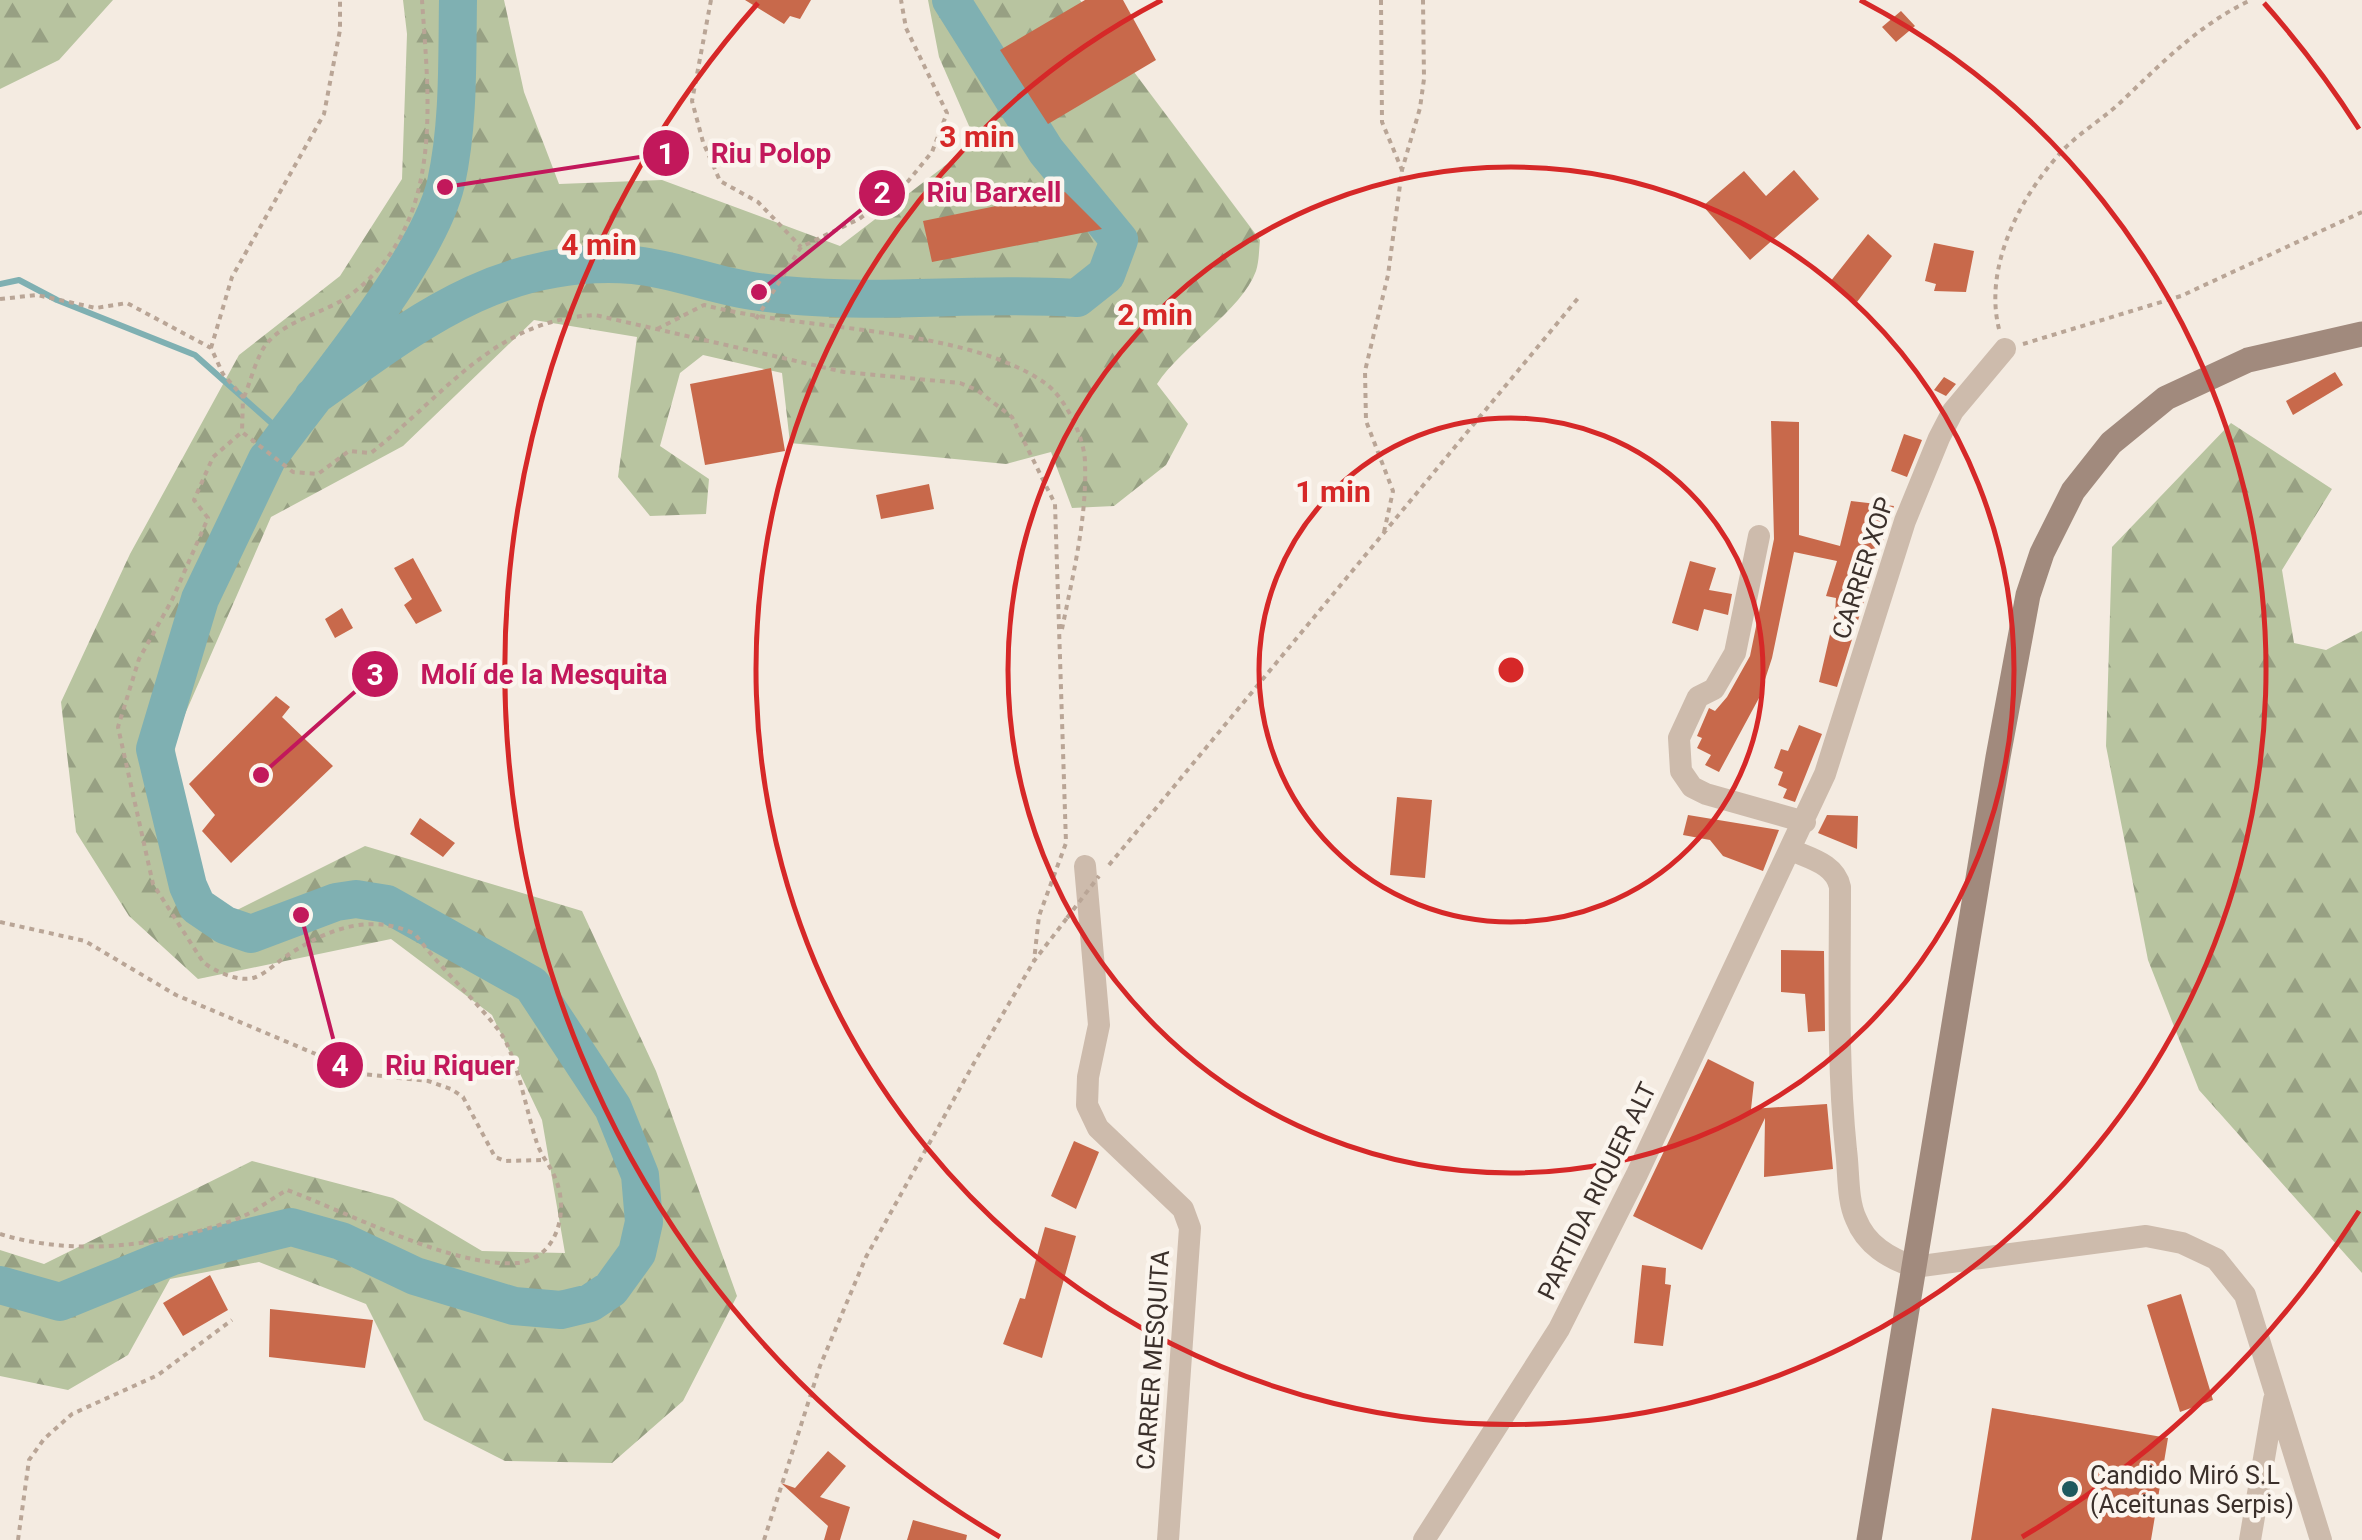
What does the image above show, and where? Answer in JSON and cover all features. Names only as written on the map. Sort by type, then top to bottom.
[{"type":"main road","points":[[1868,1540],[2028,595],[2056,519],[2111,443],[2166,398],[2238,363],[2362,334]]},
{"type":"street","name":"CARRER XOP","points":[[1805,822],[1846,711],[1906,521],[1939,438],[1953,411],[2005,349]]},
{"type":"street","points":[[1759,536],[1735,653],[1714,689],[1698,697],[1680,738],[1681,771],[1692,787],[1706,794],[1805,822]]},
{"type":"street","name":"PARTIDA RIQUER ALT","points":[[1424,1540],[1568,1314],[1805,822]]},
{"type":"street","points":[[1791,850],[1827,866],[1840,887],[1837,1027],[1855,1218],[1882,1252],[1914,1267],[2127,1237],[2182,1242],[2216,1259],[2232,1274],[2245,1295],[2321,1540]]},
{"type":"street","name":"CARRER MESQUITA","points":[[1092,871],[1086,922],[1099,1025],[1088,1076],[1088,1104],[1108,1138],[1184,1210],[1190,1228],[1168,1540]]},
{"type":"street","points":[[2250,1540],[2275,1393]]},
{"type":"path","points":[[211,348],[232,276],[324,114],[340,30],[340,0]]},
{"type":"path","points":[[0,1234],[30,1244],[110,1248],[236,1220],[288,1190],[461,1258],[516,1263],[544,1253],[558,1228],[561,1212],[556,1179],[543,1160],[502,1034],[415,934],[402,928],[349,924],[311,939],[253,978],[214,972],[203,962],[154,884],[118,726],[139,659],[172,600],[208,518],[194,500],[213,457],[242,432],[243,398],[268,341],[349,296],[400,242],[418,203],[425,177],[422,151],[429,102],[422,0]]},
{"type":"path","points":[[711,0],[692,100],[703,142],[720,180],[758,202],[801,248]]},
{"type":"path","points":[[756,319],[801,248],[859,219],[906,184],[938,137],[947,113],[906,28],[901,0]]},
{"type":"path","points":[[1382,0],[1382,122],[1402,170]]},
{"type":"path","points":[[1383,533],[1393,491],[1366,421],[1365,371],[1386,288],[1402,170],[1414,138],[1424,79],[1423,0]]},
{"type":"path","points":[[2251,0],[2216,16],[2176,48],[2050,165],[2006,241],[1996,274],[1994,308],[2005,349],[2181,296],[2362,212]]},
{"type":"path","points":[[0,300],[37,295],[96,308],[127,302],[211,348],[224,374],[243,398]]},
{"type":"path","points":[[764,1540],[850,1292],[898,1195],[1034,961],[1067,918],[1092,871],[1383,533],[1579,296]]},
{"type":"path","points":[[657,330],[704,305],[756,319],[935,343],[1008,365],[1048,384],[1072,418],[1086,460],[1078,548],[1060,639]]},
{"type":"path","points":[[242,432],[293,472],[318,474],[349,451],[371,453],[493,347],[522,330],[558,317],[595,314],[844,372],[960,383],[991,399],[1012,417],[1055,504],[1066,843],[1039,916],[1034,961]]},
{"type":"path","points":[[0,922],[85,941],[176,995],[363,1074],[428,1081],[451,1089],[463,1097],[495,1157],[517,1162],[543,1160]]},
{"type":"path","points":[[18,1540],[28,1460],[44,1439],[72,1414],[158,1375],[232,1320]]},
{"type":"green space","points":[[0,0],[113,0],[59,60],[0,89]]},
{"type":"green space","points":[[403,0],[504,0],[524,92],[559,184],[662,180],[840,246],[976,142],[939,57],[928,0],[1080,0],[1260,240],[1257,267],[1249,286],[1157,384],[1188,424],[1166,465],[1114,506],[1072,508],[1051,452],[1006,464],[790,443],[782,373],[703,355],[680,373],[660,446],[709,479],[706,514],[650,516],[618,477],[637,337],[534,320],[403,446],[271,517],[175,737],[176,870],[235,911],[365,846],[582,911],[656,1071],[737,1296],[683,1401],[612,1463],[505,1461],[424,1420],[366,1304],[259,1262],[170,1279],[128,1355],[68,1390],[0,1376],[0,1250],[44,1264],[252,1161],[393,1198],[482,1251],[565,1253],[542,1120],[492,1015],[391,939],[198,979],[129,916],[76,832],[61,702],[130,554],[239,355],[340,276],[402,179],[407,34]]},
{"type":"green space","points":[[2231,423],[2332,489],[2282,570],[2294,643],[2326,650],[2362,631],[2362,1273],[2199,1090],[2148,960],[2106,746],[2112,547]]},
{"type":"building","points":[[745,0],[811,0],[800,19],[790,16],[784,24]]},
{"type":"building","points":[[1085,0],[1123,0],[1156,60],[1048,124],[1000,50]]},
{"type":"building","points":[[1901,11],[1915,26],[1896,42],[1882,27]]},
{"type":"building","points":[[1794,170],[1819,199],[1750,260],[1703,206],[1744,171],[1766,196]]},
{"type":"building","points":[[1065,192],[1102,229],[932,262],[923,221]]},
{"type":"building","points":[[1868,234],[1892,256],[1857,302],[1830,282]]},
{"type":"building","points":[[1934,243],[1974,251],[1966,292],[1934,291],[1936,284],[1925,281]]},
{"type":"building","points":[[771,368],[785,451],[705,465],[690,384]]},
{"type":"building","points":[[2335,372],[2343,385],[2293,415],[2286,401]]},
{"type":"building","points":[[1944,377],[1956,384],[1946,396],[1934,390]]},
{"type":"building","points":[[1771,421],[1799,422],[1799,535],[1840,546],[1851,501],[1894,506],[1837,687],[1819,682],[1835,613],[1836,598],[1826,596],[1837,561],[1794,552],[1772,658],[1759,698],[1719,772],[1705,765],[1711,755],[1697,748],[1702,738],[1697,736],[1709,708],[1715,711],[1727,697],[1750,656],[1774,539]]},
{"type":"building","points":[[1904,434],[1922,440],[1907,477],[1891,471]]},
{"type":"building","points":[[929,484],[934,509],[881,519],[876,495]]},
{"type":"building","points":[[413,558],[442,611],[416,624],[404,605],[412,599],[394,568]]},
{"type":"building","points":[[1690,561],[1716,568],[1709,590],[1732,594],[1728,615],[1704,609],[1698,631],[1672,623]]},
{"type":"building","points":[[342,608],[353,628],[335,638],[325,619]]},
{"type":"building","points":[[276,696],[290,707],[282,717],[333,766],[231,863],[202,831],[215,815],[189,784]]},
{"type":"building","points":[[1799,725],[1822,734],[1795,802],[1783,798],[1787,789],[1778,785],[1783,772],[1774,768],[1781,749],[1788,751]]},
{"type":"building","points":[[1397,797],[1432,800],[1425,878],[1390,875]]},
{"type":"building","points":[[1688,815],[1779,830],[1763,871],[1723,856],[1710,840],[1683,835]]},
{"type":"building","points":[[1827,815],[1858,816],[1857,849],[1818,833]]},
{"type":"building","points":[[420,818],[455,843],[443,857],[410,834]]},
{"type":"building","points":[[1781,950],[1824,951],[1825,1031],[1808,1032],[1805,994],[1781,992]]},
{"type":"building","points":[[1708,1059],[1754,1082],[1751,1109],[1827,1104],[1833,1169],[1764,1177],[1765,1118],[1702,1250],[1633,1216]]},
{"type":"building","points":[[1074,1141],[1099,1152],[1076,1209],[1051,1196]]},
{"type":"building","points":[[1045,1227],[1076,1236],[1042,1358],[1003,1344],[1020,1298],[1025,1299]]},
{"type":"building","points":[[1642,1265],[1666,1268],[1665,1284],[1671,1285],[1663,1346],[1634,1343]]},
{"type":"building","points":[[210,1275],[228,1310],[183,1336],[163,1303]]},
{"type":"building","points":[[2181,1294],[2213,1400],[2180,1412],[2147,1305]]},
{"type":"building","points":[[270,1309],[373,1320],[365,1368],[269,1357]]},
{"type":"building","name":"Candido Miró S.L (Aceitunas Serpis)","points":[[1992,1408],[2168,1438],[2151,1540],[1971,1540]]},
{"type":"building","points":[[828,1451],[846,1466],[820,1497],[850,1507],[840,1540],[824,1540],[828,1526],[781,1483],[795,1488]]},
{"type":"building","points":[[913,1520],[967,1535],[966,1540],[907,1540]]},
{"type":"waterway","points":[[273,451],[371,321],[435,214],[446,183],[453,138],[458,0]]},
{"type":"waterway","points":[[313,397],[388,344],[462,300],[541,271],[585,265],[649,267],[743,290],[798,296],[1077,298],[1106,275],[1119,240],[1046,151],[951,0]]},
{"type":"waterway","points":[[0,284],[19,280],[57,300],[195,355],[285,435]]},
{"type":"waterway","points":[[0,1285],[60,1302],[173,1256],[291,1227],[341,1241],[415,1276],[514,1306],[561,1310],[590,1303],[611,1289],[637,1253],[644,1222],[640,1175],[613,1108],[532,985],[387,904],[356,899],[336,902],[251,934],[225,925],[197,906],[188,886],[155,749],[200,599],[267,459]]},
{"type":"place","name":"Riu Polop","points":[[445,187]]},
{"type":"place","name":"Riu Barxell","points":[[759,292]]},
{"type":"place","name":"Molí de la Mesquita","points":[[261,775]]},
{"type":"place","name":"Riu Riquer","points":[[301,915]]},
{"type":"place","name":"Candido Miró S.L (Aceitunas Serpis)","points":[[2070,1489]]}]
